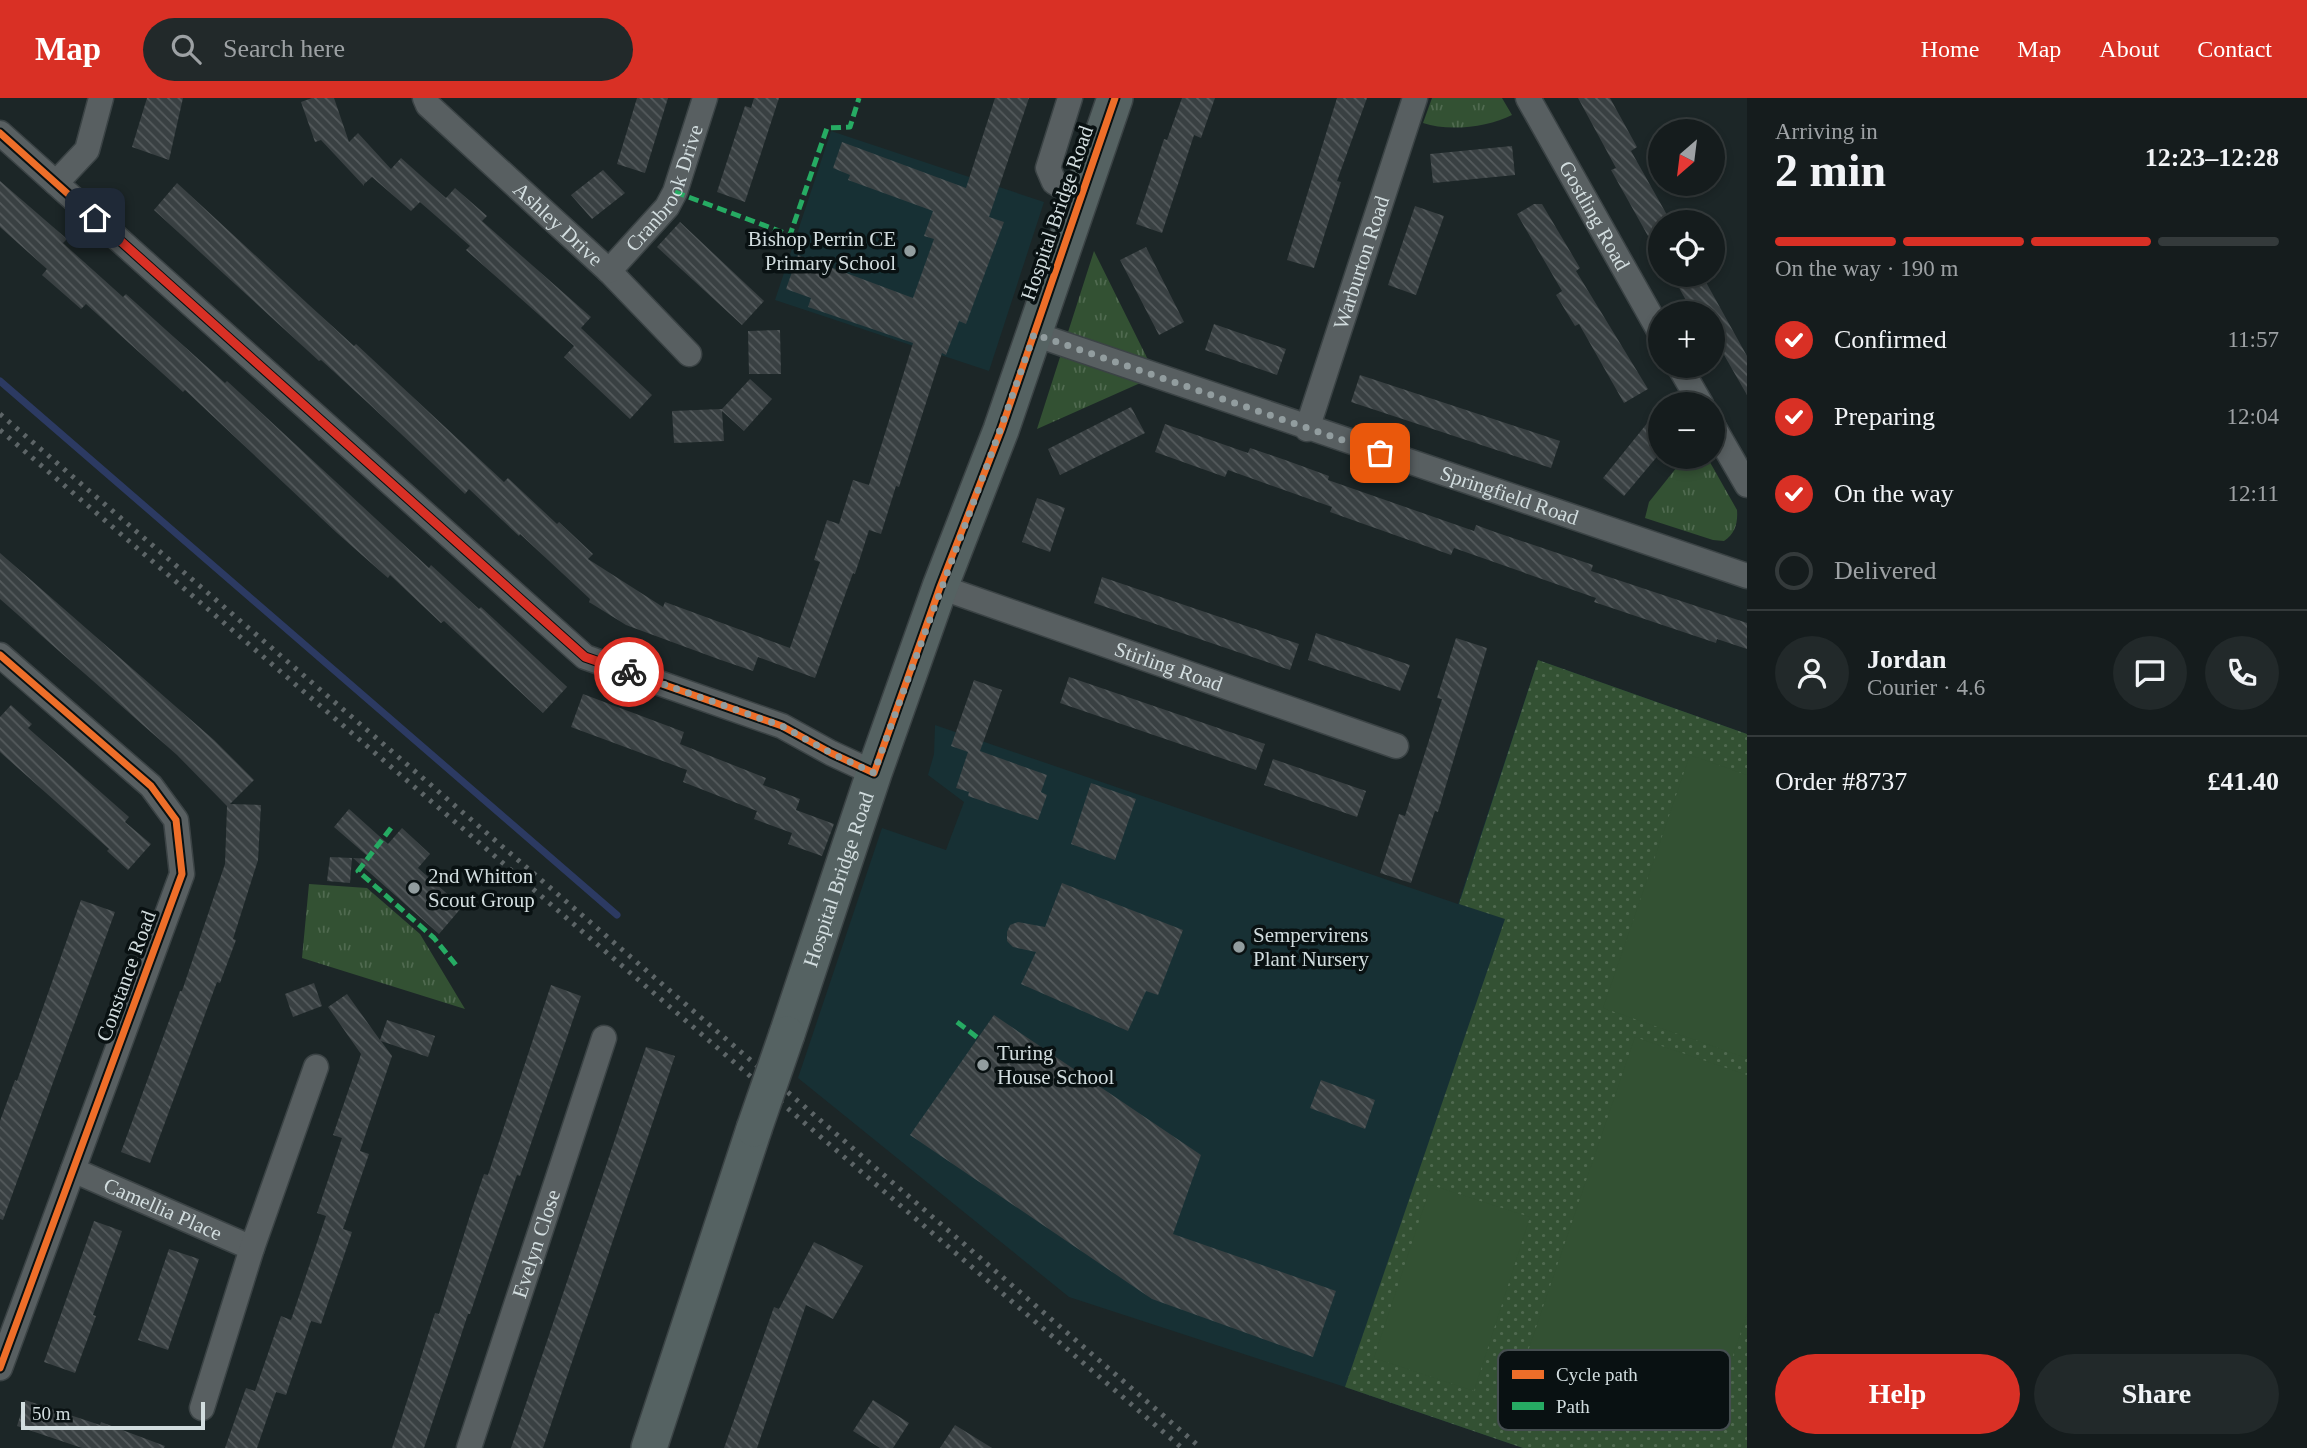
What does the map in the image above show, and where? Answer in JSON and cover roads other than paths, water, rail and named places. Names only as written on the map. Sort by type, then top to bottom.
[{"type":"main road","name":"Hospital Bridge Road","points":[[649,1448],[874,773],[940,587],[1001,430],[1115,98]]},
{"type":"street","points":[[56,183],[87,150],[102,98]]},
{"type":"street","name":"Ashley Drive","points":[[425,98],[428,105],[610,271],[689,354]]},
{"type":"street","name":"Cranbrook Drive","points":[[610,271],[667,207],[675,192],[705,98]]},
{"type":"street","name":"Hospital Bridge Road","points":[[1070,98],[1048,168],[1054,182],[1080,197]]},
{"type":"street","name":"Warburton Road","points":[[1307,429],[1415,98]]},
{"type":"street","name":"Gostling Road","points":[[1528,98],[1648,311]]},
{"type":"street","points":[[0,133],[585,657],[782,726],[874,773]]},
{"type":"street","name":"Springfield Road","points":[[1034,334],[1307,429],[1747,576]]},
{"type":"street","points":[[1725,447],[1747,485]]},
{"type":"street","name":"Stirling Road","points":[[940,587],[1396,746]]},
{"type":"street","name":"Constance Road","points":[[0,1368],[182,874],[176,820],[151,786],[4,667]]},
{"type":"street","name":"Evelyn Close","points":[[469,1448],[604,1038]]},
{"type":"street","points":[[202,1408],[252,1248],[316,1067]]},
{"type":"street","name":"Camellia Place","points":[[73,1170],[252,1248]]},
{"type":"waterway","points":[[0,381],[617,915]]},
{"type":"railway","points":[[0,414],[1201,1448]]},
{"type":"railway","points":[[0,430],[1182,1448]]},
{"type":"place","name":"Bishop Perrin CE Primary School","points":[[910,251]]},
{"type":"place","name":"2nd Whitton Scout Group","points":[[414,888]]},
{"type":"place","name":"Sempervirens Plant Nursery","points":[[1239,947]]},
{"type":"place","name":"Turing House School","points":[[983,1065]]}]
